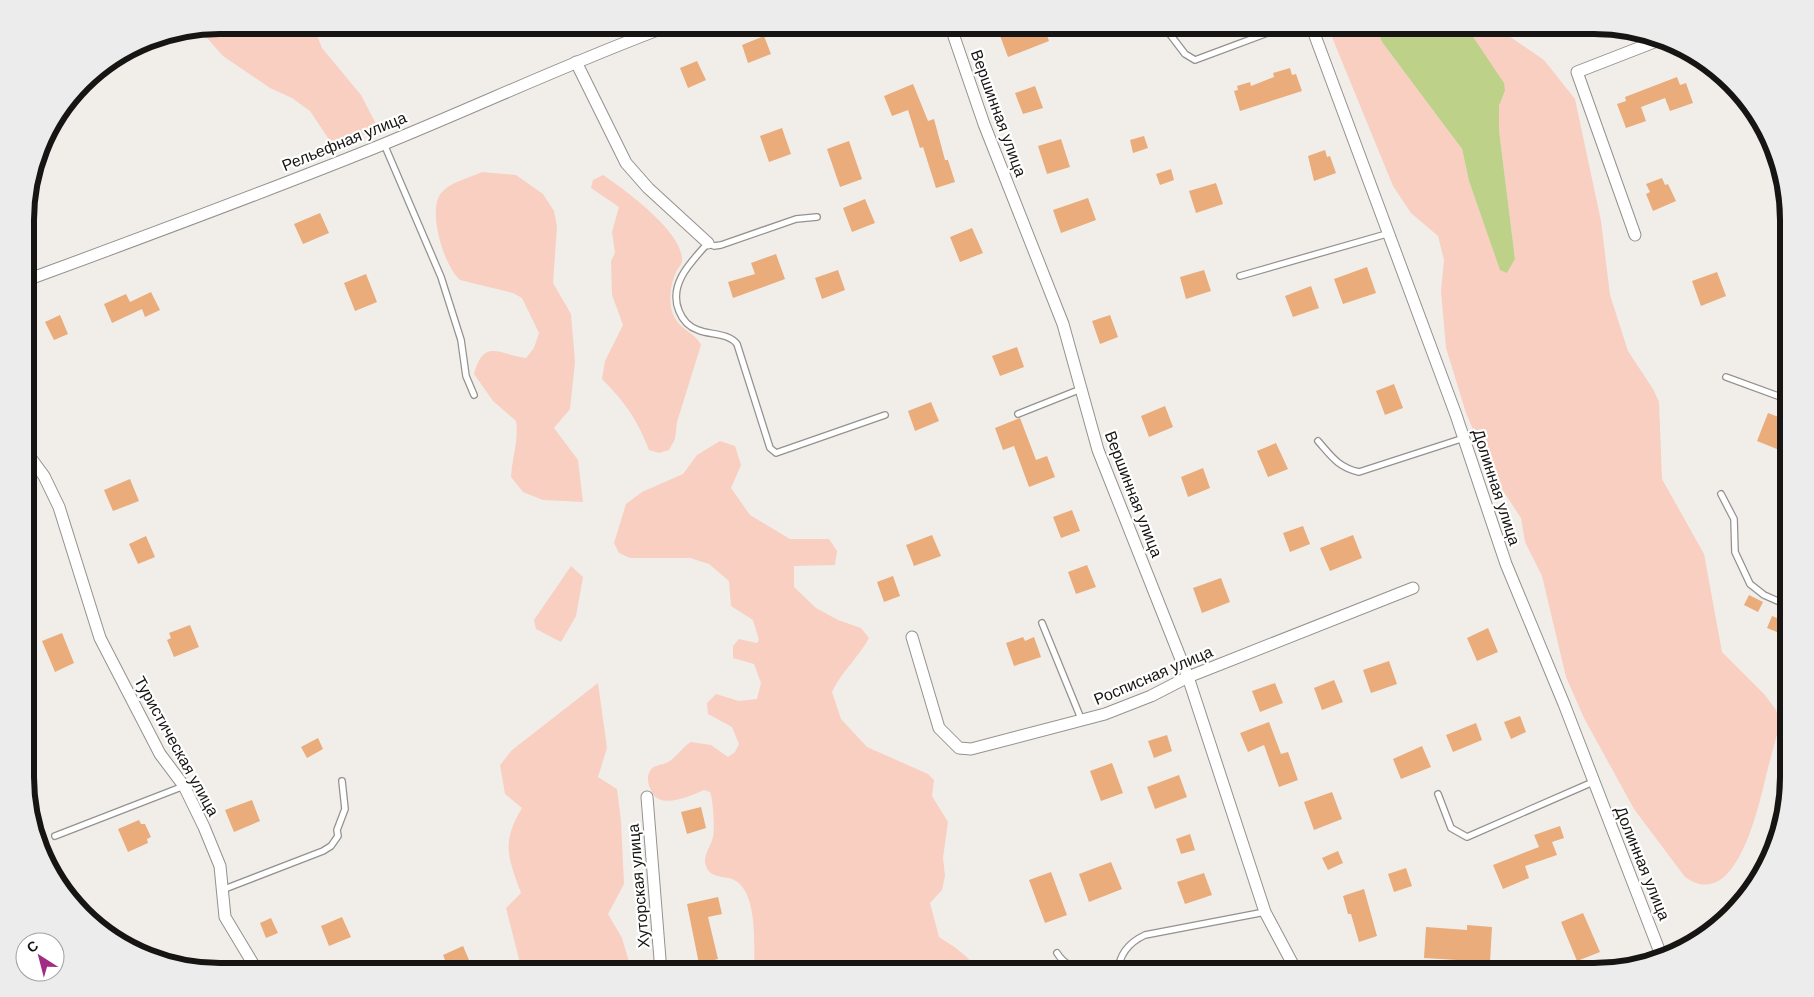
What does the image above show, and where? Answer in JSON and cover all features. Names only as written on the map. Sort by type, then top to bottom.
[{"type":"street","name":"Рельефная улица","points":[[34,277],[195,218],[384,144],[576,62],[647,34]]},
{"type":"street","name":"Вершинная улица","points":[[953,34],[984,124],[1063,324],[1098,450],[1188,677],[1265,912],[1292,963]]},
{"type":"street","name":"Долинная улица","points":[[1314,34],[1390,233],[1464,438],[1506,564],[1564,704],[1660,951]]},
{"type":"street","points":[[1635,235],[1577,72],[1651,43]]},
{"type":"street","points":[[576,62],[626,163],[648,188],[708,243]]},
{"type":"street","name":"Туристическая улица","points":[[34,463],[44,476],[59,507],[100,638],[160,754],[184,786],[204,827],[220,866],[225,917],[253,963]]},
{"type":"street","name":"Росписная улица","points":[[912,637],[939,728],[959,748],[971,749],[1082,722],[1151,696],[1188,677],[1413,588]]},
{"type":"street","name":"Хуторская улица","points":[[647,797],[660,963]]},
{"type":"lane","points":[[1170,34],[1185,54],[1195,60],[1265,34]]},
{"type":"lane","points":[[384,144],[441,277],[461,340],[466,376],[474,395]]},
{"type":"lane","points":[[817,217],[796,219],[721,245],[714,246],[708,243],[682,275],[677,291],[678,309],[690,327],[708,334],[728,337],[737,344],[772,451],[780,452],[885,414]]},
{"type":"lane","points":[[1240,276],[1390,233]]},
{"type":"lane","points":[[1726,377],[1780,397]]},
{"type":"lane","points":[[1018,414],[1081,389]]},
{"type":"lane","points":[[1318,441],[1333,459],[1345,468],[1359,472],[1464,438]]},
{"type":"lane","points":[[1721,494],[1734,518],[1735,552],[1750,584],[1764,595],[1780,602]]},
{"type":"lane","points":[[1042,623],[1082,722]]},
{"type":"lane","points":[[222,890],[305,859],[331,846],[338,836],[337,830],[345,809],[342,781]]},
{"type":"lane","points":[[1438,794],[1451,828],[1467,837],[1593,782]]},
{"type":"lane","points":[[55,836],[184,786]]},
{"type":"lane","points":[[1119,963],[1132,942],[1146,935],[1265,912]]},
{"type":"lane","points":[[1057,953],[1061,960],[1066,963]]},
{"type":"shaded area","points":[[204,34],[317,34],[322,48],[361,95],[376,124],[350,142],[332,144],[310,111],[292,98],[270,88],[223,56]]},
{"type":"shaded area","points":[[1331,34],[1379,34],[1382,42],[1462,149],[1469,181],[1500,269],[1507,273],[1515,259],[1499,130],[1499,106],[1505,91],[1470,34],[1506,34],[1544,60],[1575,99],[1601,221],[1610,295],[1628,351],[1653,389],[1659,402],[1662,479],[1704,554],[1722,652],[1765,695],[1776,710],[1780,723],[1752,827],[1743,849],[1732,868],[1719,881],[1703,885],[1685,877],[1634,809],[1584,718],[1566,677],[1542,576],[1525,542],[1521,518],[1492,474],[1466,413],[1446,348],[1441,291],[1444,260],[1438,236],[1411,213],[1393,186]]},
{"type":"shaded area","points":[[1379,34],[1471,34],[1504,83],[1505,91],[1499,106],[1499,130],[1515,259],[1507,273],[1500,270],[1469,181],[1462,149],[1382,42]]},
{"type":"shaded area","points":[[482,172],[516,175],[543,194],[554,211],[557,226],[553,283],[571,314],[575,362],[570,409],[554,428],[578,460],[583,502],[543,500],[523,492],[511,477],[516,442],[516,421],[493,401],[474,374],[483,355],[488,352],[501,352],[526,358],[534,348],[539,333],[522,298],[513,293],[460,280],[448,263],[443,251],[437,225],[437,201],[441,193],[454,183]]},
{"type":"shaded area","points":[[603,175],[651,212],[663,224],[680,249],[682,260],[672,284],[670,293],[671,307],[676,321],[694,336],[701,345],[677,422],[675,439],[669,450],[659,453],[649,450],[630,412],[602,379],[605,361],[623,325],[612,295],[611,261],[615,253],[612,232],[619,207],[591,188],[593,180]]},
{"type":"shaded area","points":[[720,441],[735,446],[741,465],[731,488],[750,515],[790,539],[829,539],[837,551],[835,565],[794,566],[794,587],[816,608],[838,620],[861,628],[869,638],[832,692],[841,719],[867,747],[928,774],[934,780],[932,796],[948,822],[943,858],[945,876],[942,890],[930,903],[939,937],[966,956],[972,963],[754,963],[753,921],[747,895],[741,885],[732,879],[710,873],[705,863],[714,833],[713,807],[710,792],[704,790],[683,798],[666,801],[654,795],[650,788],[648,775],[650,770],[671,760],[691,742],[711,745],[728,757],[735,752],[739,744],[732,727],[708,714],[707,703],[716,694],[739,701],[757,699],[761,683],[754,664],[733,658],[733,646],[739,639],[757,643],[759,640],[753,620],[731,606],[729,581],[709,564],[690,558],[630,558],[619,553],[614,543],[626,504],[642,492],[683,474],[697,455]]},
{"type":"shaded area","points":[[571,566],[583,577],[576,616],[561,642],[536,629],[534,620]]},
{"type":"shaded area","points":[[598,683],[607,748],[598,777],[617,789],[621,821],[624,884],[608,914],[622,938],[629,963],[588,963],[568,960],[568,963],[520,963],[506,908],[521,893],[510,860],[509,841],[515,820],[522,808],[505,794],[500,765],[512,750]]},
{"type":"building","points":[[999,34],[1046,34],[1049,41],[1008,57]]},
{"type":"building","points":[[764,36],[771,54],[748,63],[742,45]]},
{"type":"building","points":[[697,61],[706,80],[688,88],[680,68]]},
{"type":"building","points":[[1290,68],[1292,75],[1296,74],[1302,91],[1240,111],[1234,91],[1238,90],[1237,86],[1250,82],[1251,86],[1274,77],[1273,73]]},
{"type":"building","points":[[1677,77],[1680,85],[1686,83],[1693,103],[1670,111],[1665,98],[1641,107],[1646,121],[1626,128],[1617,104],[1626,101],[1625,97]]},
{"type":"building","points":[[913,84],[928,121],[934,119],[945,160],[948,160],[955,182],[936,188],[923,147],[920,148],[908,110],[892,116],[884,96]]},
{"type":"building","points":[[1035,86],[1043,108],[1023,114],[1015,93]]},
{"type":"building","points":[[782,128],[791,154],[769,162],[760,136]]},
{"type":"building","points":[[1144,136],[1148,148],[1133,153],[1130,140]]},
{"type":"building","points":[[1061,139],[1070,167],[1047,174],[1038,146]]},
{"type":"building","points":[[849,141],[862,179],[840,187],[827,149]]},
{"type":"building","points":[[1325,150],[1327,157],[1330,156],[1336,173],[1314,181],[1308,156]]},
{"type":"building","points":[[1171,169],[1174,180],[1160,185],[1156,174]]},
{"type":"building","points":[[1662,178],[1665,185],[1668,184],[1676,201],[1653,211],[1646,194],[1650,192],[1646,184]]},
{"type":"building","points":[[1216,183],[1223,204],[1196,213],[1189,191]]},
{"type":"building","points":[[1088,198],[1096,220],[1061,233],[1053,210]]},
{"type":"building","points":[[865,199],[875,223],[852,232],[843,208]]},
{"type":"building","points":[[320,213],[329,233],[303,244],[294,224]]},
{"type":"building","points":[[972,228],[983,253],[960,262],[950,237]]},
{"type":"building","points":[[776,254],[785,279],[733,298],[728,282],[755,274],[751,263]]},
{"type":"building","points":[[1367,267],[1376,293],[1343,304],[1334,279]]},
{"type":"building","points":[[838,270],[845,290],[822,299],[815,278]]},
{"type":"building","points":[[1204,270],[1211,291],[1186,299],[1180,277]]},
{"type":"building","points":[[1717,272],[1726,296],[1701,306],[1692,281]]},
{"type":"building","points":[[366,274],[377,302],[355,311],[344,283]]},
{"type":"building","points":[[1311,286],[1319,308],[1293,317],[1285,296]]},
{"type":"building","points":[[151,292],[160,310],[145,317],[142,309],[112,323],[104,304],[126,294],[130,302]]},
{"type":"building","points":[[60,315],[68,334],[54,340],[45,322]]},
{"type":"building","points":[[1110,315],[1118,337],[1100,344],[1092,321]]},
{"type":"building","points":[[1017,347],[1024,367],[1000,376],[992,356]]},
{"type":"building","points":[[1394,384],[1403,408],[1385,415],[1376,391]]},
{"type":"building","points":[[931,402],[939,421],[915,431],[908,411]]},
{"type":"building","points":[[1165,406],[1173,427],[1149,437],[1141,416]]},
{"type":"building","points":[[1768,413],[1780,418],[1780,450],[1757,441]]},
{"type":"building","points":[[1020,418],[1036,460],[1047,456],[1055,477],[1029,487],[1014,446],[1003,450],[995,428]]},
{"type":"building","points":[[1276,443],[1288,469],[1268,477],[1257,451]]},
{"type":"building","points":[[1203,468],[1210,488],[1188,497],[1181,477]]},
{"type":"building","points":[[130,479],[139,501],[113,511],[104,490]]},
{"type":"building","points":[[1072,510],[1080,531],[1061,538],[1053,517]]},
{"type":"building","points":[[1303,526],[1310,544],[1290,552],[1283,533]]},
{"type":"building","points":[[932,535],[941,556],[914,566],[906,545]]},
{"type":"building","points":[[1353,535],[1362,558],[1330,571],[1320,548]]},
{"type":"building","points":[[146,536],[155,557],[138,564],[129,544]]},
{"type":"building","points":[[1087,565],[1096,587],[1076,594],[1068,572]]},
{"type":"building","points":[[893,576],[900,596],[884,602],[877,582]]},
{"type":"building","points":[[1221,578],[1230,602],[1202,613],[1193,588]]},
{"type":"building","points":[[1749,595],[1763,602],[1758,612],[1744,605]]},
{"type":"building","points":[[1772,616],[1780,619],[1780,633],[1767,628]]},
{"type":"building","points":[[190,625],[199,647],[174,657],[167,640],[171,638],[169,633]]},
{"type":"building","points":[[1488,628],[1498,652],[1477,661],[1467,638]]},
{"type":"building","points":[[62,633],[74,663],[55,672],[42,641]]},
{"type":"building","points":[[1023,637],[1025,641],[1034,637],[1041,657],[1014,666],[1006,643]]},
{"type":"building","points":[[1389,661],[1397,684],[1371,693],[1363,670]]},
{"type":"building","points":[[1334,680],[1343,702],[1322,710],[1314,688]]},
{"type":"building","points":[[1275,683],[1283,703],[1260,712],[1252,691]]},
{"type":"building","points":[[1520,716],[1526,732],[1511,739],[1504,722]]},
{"type":"building","points":[[1269,722],[1281,754],[1288,752],[1298,780],[1279,787],[1264,745],[1248,752],[1240,733]]},
{"type":"building","points":[[1476,723],[1482,740],[1453,752],[1446,735]]},
{"type":"building","points":[[1167,735],[1172,751],[1154,758],[1148,741]]},
{"type":"building","points":[[318,738],[323,749],[307,758],[301,747]]},
{"type":"building","points":[[1422,746],[1431,767],[1401,779],[1393,759]]},
{"type":"building","points":[[1112,763],[1123,793],[1101,801],[1090,771]]},
{"type":"building","points":[[1179,775],[1187,797],[1155,809],[1147,787]]},
{"type":"building","points":[[1332,792],[1342,819],[1314,830],[1304,802]]},
{"type":"building","points":[[252,800],[260,821],[234,832],[225,810]]},
{"type":"building","points":[[701,807],[706,828],[687,834],[681,812]]},
{"type":"building","points":[[139,820],[141,824],[145,824],[151,837],[147,839],[148,843],[128,852],[118,829]]},
{"type":"building","points":[[1560,826],[1564,838],[1552,842],[1557,855],[1525,866],[1529,878],[1503,889],[1493,865],[1539,847],[1534,835]]},
{"type":"building","points":[[1190,834],[1195,850],[1181,854],[1176,839]]},
{"type":"building","points":[[1338,851],[1343,863],[1328,870],[1322,858]]},
{"type":"building","points":[[1111,862],[1122,889],[1089,902],[1079,874]]},
{"type":"building","points":[[1406,868],[1412,886],[1394,892],[1388,874]]},
{"type":"building","points":[[1051,872],[1067,915],[1045,923],[1029,880]]},
{"type":"building","points":[[1204,873],[1212,895],[1185,904],[1177,882]]},
{"type":"building","points":[[1364,889],[1377,936],[1359,942],[1351,914],[1348,914],[1343,896]]},
{"type":"building","points":[[718,897],[722,914],[708,917],[718,959],[699,963],[687,904]]},
{"type":"building","points":[[1583,913],[1600,952],[1577,961],[1561,922]]},
{"type":"building","points":[[342,917],[351,937],[329,946],[321,926]]},
{"type":"building","points":[[271,918],[278,933],[266,938],[260,923]]},
{"type":"building","points":[[1467,925],[1492,927],[1490,962],[1424,958],[1426,927],[1467,930]]},
{"type":"building","points":[[463,946],[470,963],[446,963],[443,955]]}]
